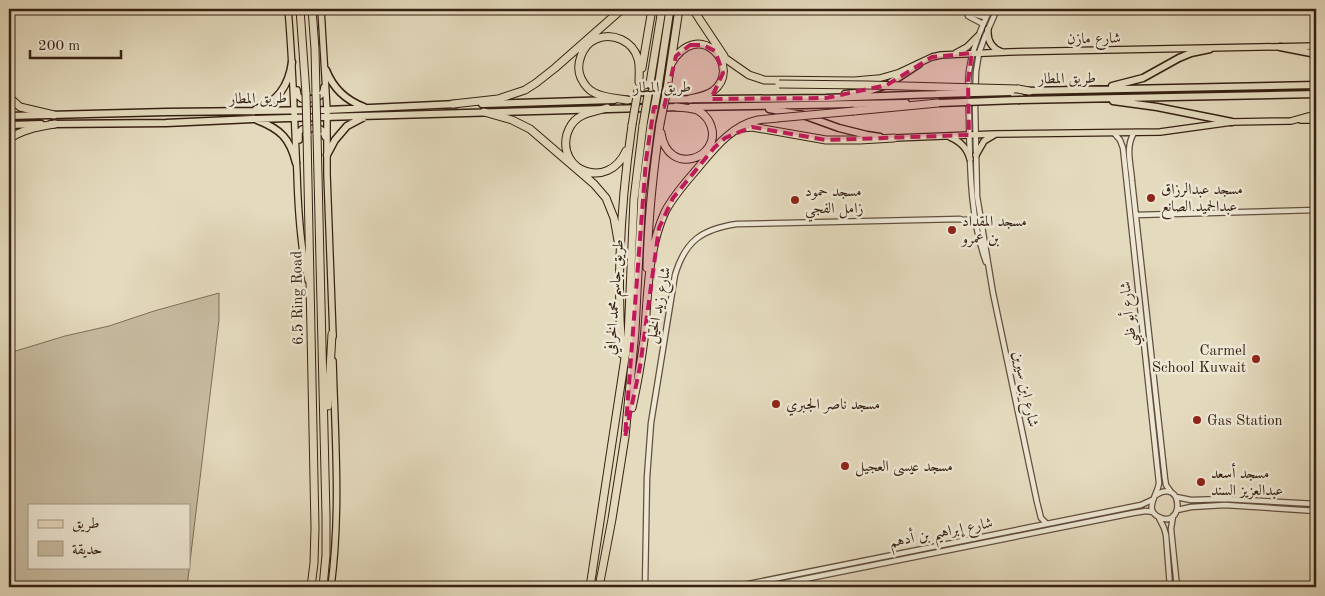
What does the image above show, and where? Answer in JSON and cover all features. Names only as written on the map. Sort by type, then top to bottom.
[{"type":"highway","name":"6.5 Ring Road","points":[[300,9],[306,94],[316,528],[311,587]]},
{"type":"highway","name":"6.5 Ring Road","points":[[312,9],[315,49],[325,439],[326,555],[323,587]]},
{"type":"highway","points":[[453,104],[498,99],[525,90],[555,68],[622,9]]},
{"type":"highway","points":[[624,367],[621,334],[620,246],[627,159],[652,9]]},
{"type":"highway","name":"طريق جاسم محمد الخرافي","points":[[590,587],[628,338],[634,199],[643,125],[662,9]]},
{"type":"highway","name":"طريق جاسم محمد الخرافي","points":[[599,587],[625,437],[633,362],[642,194],[670,9]]},
{"type":"highway","points":[[625,437],[639,374],[644,341],[652,189],[660,124],[679,9]]},
{"type":"highway","points":[[693,9],[726,59],[737,71],[752,80],[766,84],[876,85],[1029,91]]},
{"type":"highway","points":[[627,100],[601,95],[587,88],[579,74],[579,61],[586,47],[596,38],[611,36],[627,42],[632,47],[639,61],[638,86]]},
{"type":"highway","points":[[671,64],[678,53],[690,45],[709,47],[719,57],[723,73],[718,85],[710,93],[690,99]]},
{"type":"highway","points":[[1280,47],[1316,54]]},
{"type":"highway","points":[[1092,90],[1120,85],[1143,78],[1179,58],[1210,48]]},
{"type":"highway","points":[[726,59],[749,75],[764,80],[854,81],[876,79]]},
{"type":"highway","points":[[248,111],[261,107],[280,94],[291,73],[292,62]]},
{"type":"highway","points":[[826,98],[865,92],[887,85],[919,64]]},
{"type":"highway","points":[[326,70],[333,85],[345,98],[367,108]]},
{"type":"highway","name":"طريق المطار","points":[[1029,91],[1316,85]]},
{"type":"highway","name":"طريق المطار","points":[[9,116],[327,110],[453,104],[627,100],[826,98],[1019,90]]},
{"type":"highway","name":"طريق المطار","points":[[9,125],[166,123],[607,108],[939,103],[1082,98],[1316,94]]},
{"type":"highway","points":[[9,97],[20,107],[54,115]]},
{"type":"highway","points":[[1082,98],[1137,104],[1232,122]]},
{"type":"highway","points":[[646,309],[655,244],[666,211],[683,186],[714,148],[736,129],[759,120],[939,103]]},
{"type":"highway","points":[[748,106],[803,115],[848,131],[894,138]]},
{"type":"highway","points":[[660,124],[663,143],[673,156],[691,159],[702,155],[707,150],[710,145],[712,132],[707,119],[698,111],[676,107]]},
{"type":"highway","points":[[607,108],[584,115],[572,124],[566,142],[568,155],[572,162],[589,173],[605,172],[612,169],[621,160],[630,141]]},
{"type":"highway","points":[[484,112],[512,120],[530,129],[594,184],[606,198],[614,218],[620,246]]},
{"type":"highway","points":[[327,155],[335,140],[348,126],[366,116]]},
{"type":"highway","points":[[253,119],[270,125],[281,133],[289,142],[296,163]]},
{"type":"highway","points":[[9,140],[18,133],[54,124]]},
{"type":"highway","points":[[725,138],[752,126],[826,140],[894,138]]},
{"type":"highway","points":[[325,439],[332,334]]},
{"type":"highway","points":[[603,587],[612,518]]},
{"type":"highway","points":[[586,587],[592,573]]},
{"type":"main road","points":[[288,9],[292,48],[296,172],[301,236],[304,264],[310,289]]},
{"type":"main road","points":[[321,9],[328,117],[327,174]]},
{"type":"main road","points":[[988,29],[989,41],[992,46],[997,50],[1009,52]]},
{"type":"main road","points":[[953,54],[967,47],[978,36]]},
{"type":"main road","name":"شارع مازن","points":[[876,79],[898,73],[941,55],[953,54],[1316,46]]},
{"type":"main road","points":[[292,48],[295,60],[297,93],[303,99],[318,98],[323,94],[324,50]]},
{"type":"main road","points":[[1291,121],[1316,114]]},
{"type":"main road","points":[[943,137],[995,134],[1160,132],[1232,122],[1316,120]]},
{"type":"main road","points":[[296,172],[299,164],[299,132],[302,129],[319,128],[325,134],[327,174],[337,517],[336,548],[331,587]]},
{"type":"main road","points":[[976,155],[984,141],[995,134]]},
{"type":"main road","points":[[894,138],[950,137],[966,148],[970,160]]},
{"type":"street","points":[[958,9],[986,18]]},
{"type":"street","points":[[972,135],[978,36],[990,9]]},
{"type":"street","points":[[976,53],[997,9]]},
{"type":"street","points":[[967,13],[968,16],[983,24]]},
{"type":"street","name":"شارع أبو ظبي","points":[[1114,133],[1124,148],[1126,182],[1159,483],[1154,497]]},
{"type":"street","name":"شارع أبو ظبي","points":[[1134,133],[1129,147],[1132,181],[1165,479],[1168,488],[1174,495]]},
{"type":"street","name":"شارع ابن سيرين","points":[[972,135],[976,155],[978,217],[982,250],[988,266],[1041,518]]},
{"type":"street","name":"شارع ابن سيرين","points":[[972,135],[970,160],[972,194],[978,217]]},
{"type":"street","points":[[1126,182],[1132,181]]},
{"type":"street","points":[[1136,216],[1316,210]]},
{"type":"street","name":"شارع زيد الخيل","points":[[645,587],[646,477],[651,423],[675,275],[683,253],[691,244],[709,230],[737,224],[962,220],[978,217]]},
{"type":"street","points":[[1140,311],[1144,312],[1147,310]]},
{"type":"street","points":[[1141,319],[1144,316],[1148,318]]},
{"type":"street","points":[[1170,587],[1166,535],[1162,524],[1151,506],[1154,497],[1164,492],[1186,500],[1316,504]]},
{"type":"street","points":[[1174,495],[1178,503],[1177,510],[1173,516],[1172,530],[1177,587]]},
{"type":"street","name":"شارع إبراهيم بن أدهم","points":[[733,587],[1141,505],[1154,497]]},
{"type":"street","points":[[1204,500],[1201,503],[1204,506]]},
{"type":"street","points":[[1308,503],[1312,505],[1312,510],[1308,511]]},
{"type":"street","points":[[1177,510],[1191,506],[1225,506],[1316,511]]},
{"type":"street","name":"شارع إبراهيم بن أدهم","points":[[765,587],[1133,512],[1153,512]]},
{"type":"street","points":[[1158,517],[1166,519],[1173,516]]},
{"type":"street","points":[[1036,526],[1041,518],[1047,524]]},
{"type":"street","points":[[956,542],[955,546],[957,549]]},
{"type":"street","points":[[945,544],[949,547],[947,551]]},
{"type":"street","points":[[1168,571],[1172,568],[1175,570]]},
{"type":"highlighted area","points":[[690,45],[703,45],[715,51],[723,73],[711,99],[826,98],[887,85],[932,57],[972,53],[968,81],[969,135],[826,140],[752,127],[725,138],[714,148],[673,198],[659,228],[640,367],[625,437],[646,160],[654,107],[664,107],[676,56]]},
{"type":"green space","points":[[219,293],[219,320],[190,562],[190,504],[28,504],[28,568],[189,568],[187,587],[9,587],[9,353],[65,336],[109,326]]},
{"type":"place","name":"مسجد عبدالرزاق عبدالحميد الصانع","points":[[1151,198]]},
{"type":"place","name":"مسجد حمود زامل الفجي","points":[[795,200]]},
{"type":"place","name":"مسجد المقداد بن عمرو","points":[[952,230]]},
{"type":"place","name":"Carmel School Kuwait","points":[[1256,359]]},
{"type":"place","name":"مسجد ناصر الجبري","points":[[776,404]]},
{"type":"place","name":"Gas Station","points":[[1197,420]]},
{"type":"place","name":"مسجد عيسى العجيل","points":[[845,466]]},
{"type":"place","name":"مسجد أسعد عبدالعزيز السند","points":[[1201,482]]}]
